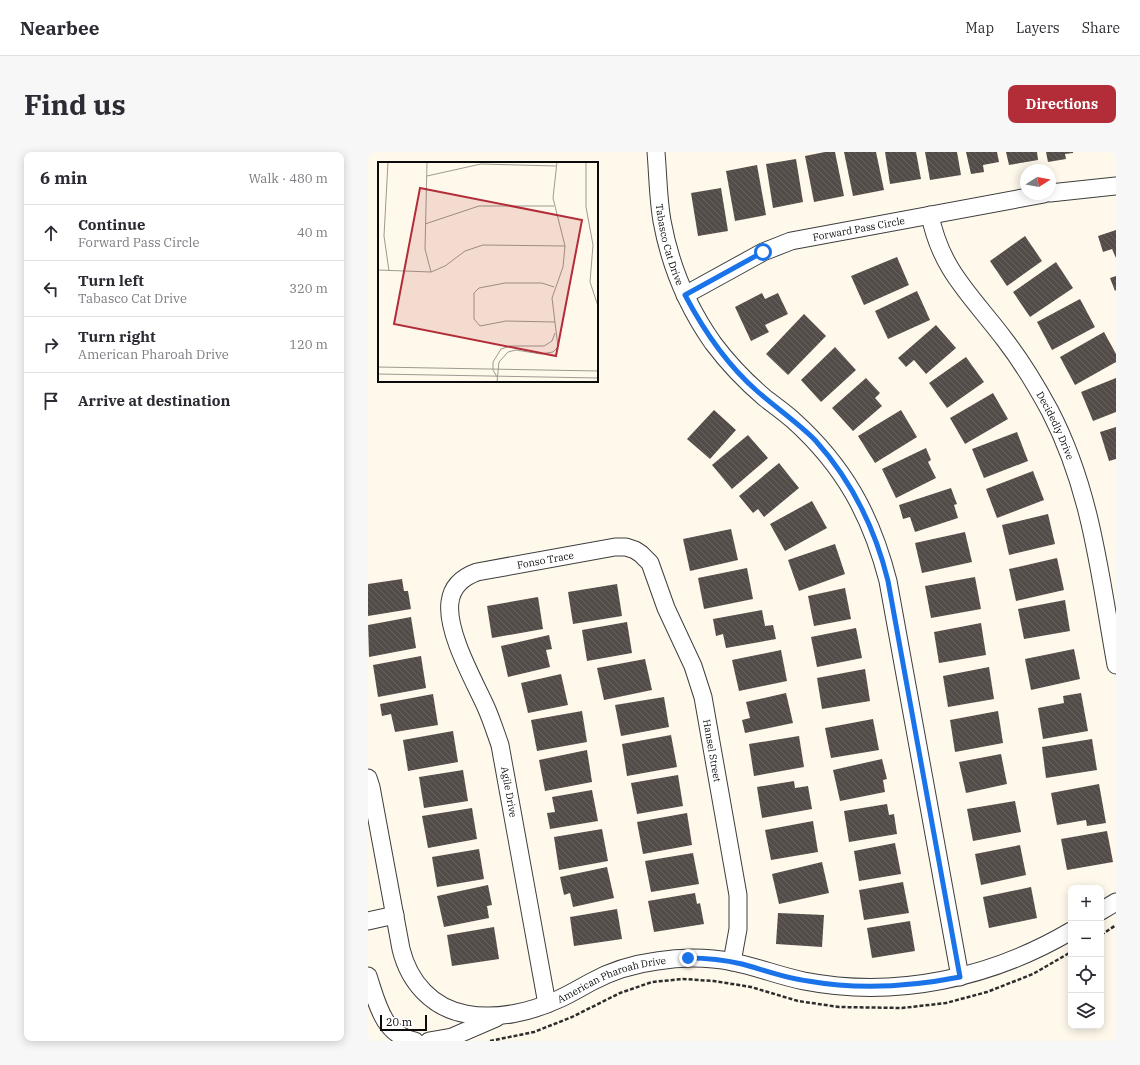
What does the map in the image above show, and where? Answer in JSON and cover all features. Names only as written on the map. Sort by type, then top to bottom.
[{"type":"street","name":"Tabasco Cat Drive","points":[[656,152],[662,221],[671,258],[685,295],[703,328],[730,364],[756,390],[806,431],[827,455],[853,492],[873,532],[882,556],[888,581],[960,977]]},
{"type":"street","points":[[1056,192],[1116,186]]},
{"type":"street","name":"Forward Pass Circle","points":[[685,295],[763,252],[791,241],[1020,198]]},
{"type":"street","name":"Decidedly Drive","points":[[930,215],[940,248],[953,274],[964,290],[1006,341],[1025,369],[1045,402],[1062,436],[1080,483],[1091,524],[1116,665]]},
{"type":"street","name":"Fonso Trace","points":[[455,588],[465,578],[477,572],[615,547],[626,547],[639,553]]},
{"type":"street","name":"Hansel Street","points":[[639,553],[652,567],[666,608],[693,666],[703,697],[738,895],[738,929],[732,962]]},
{"type":"street","name":"Agile Drive","points":[[455,588],[450,600],[452,620],[467,668],[485,705],[500,745],[547,1004]]},
{"type":"street","name":"American Pharoah Drive","points":[[368,778],[371,787],[403,959],[412,977],[422,990],[434,1001],[456,1012],[472,1015],[501,1015],[530,1010],[561,999],[607,974],[644,963],[688,958],[732,962],[800,980],[843,986],[909,986],[960,977],[1015,960],[1042,948],[1068,933]]},
{"type":"street","points":[[1104,909],[1116,902]]},
{"type":"street","points":[[368,921],[395,915]]},
{"type":"street","points":[[368,976],[385,1022],[400,1036],[415,1041]]},
{"type":"street","name":"American Pharoah Drive","points":[[429,1041],[452,1037],[501,1015]]},
{"type":"path","points":[[1104,933],[1116,925]]},
{"type":"path","points":[[490,1041],[534,1032],[572,1017],[620,993],[652,982],[683,979],[714,981],[751,987],[798,1001],[839,1007],[902,1008],[946,1003],[987,992],[1033,974],[1068,954]]},
{"type":"building","points":[[825,152],[835,152],[844,196],[814,202],[805,156]]},
{"type":"building","points":[[844,152],[876,152],[884,190],[853,196]]},
{"type":"building","points":[[885,152],[916,152],[921,179],[890,184]]},
{"type":"building","points":[[925,152],[957,152],[961,175],[930,180]]},
{"type":"building","points":[[966,152],[997,152],[999,162],[983,165],[984,172],[971,174]]},
{"type":"building","points":[[1006,152],[1037,152],[1038,160],[1009,165]]},
{"type":"building","points":[[1046,152],[1073,153],[1065,154],[1066,159],[1048,162]]},
{"type":"building","points":[[796,159],[803,202],[773,208],[766,164]]},
{"type":"building","points":[[757,165],[766,215],[735,221],[726,171]]},
{"type":"building","points":[[721,188],[728,231],[698,236],[691,193]]},
{"type":"building","points":[[1116,230],[1116,258],[1112,249],[1103,252],[1098,236]]},
{"type":"building","points":[[1025,236],[1042,261],[1007,286],[990,261]]},
{"type":"building","points":[[897,257],[909,285],[864,305],[851,276]]},
{"type":"building","points":[[1056,262],[1073,288],[1030,317],[1013,292]]},
{"type":"building","points":[[1116,276],[1116,290],[1115,291],[1110,278]]},
{"type":"building","points":[[917,291],[930,320],[888,339],[875,311]]},
{"type":"building","points":[[762,293],[765,299],[778,293],[788,314],[765,325],[769,332],[751,341],[735,307]]},
{"type":"building","points":[[1080,299],[1095,327],[1052,350],[1037,322]]},
{"type":"building","points":[[804,314],[826,336],[788,375],[766,354]]},
{"type":"building","points":[[936,325],[956,348],[926,374],[914,360],[906,367],[898,358]]},
{"type":"building","points":[[1104,332],[1116,354],[1116,362],[1075,385],[1060,357]]},
{"type":"building","points":[[835,347],[856,370],[821,402],[801,380]]},
{"type":"building","points":[[966,357],[984,382],[947,408],[929,383]]},
{"type":"building","points":[[866,378],[880,393],[875,398],[882,406],[853,431],[832,408]]},
{"type":"building","points":[[1116,378],[1116,412],[1093,421],[1081,392]]},
{"type":"building","points":[[993,393],[1008,419],[965,444],[950,418]]},
{"type":"building","points":[[714,410],[736,430],[710,459],[687,439]]},
{"type":"building","points":[[901,410],[917,437],[875,463],[858,436]]},
{"type":"building","points":[[1116,427],[1116,459],[1109,461],[1100,432]]},
{"type":"building","points":[[1017,432],[1028,461],[984,478],[972,449]]},
{"type":"building","points":[[748,435],[768,458],[732,489],[712,465]]},
{"type":"building","points":[[926,448],[931,460],[928,462],[936,478],[896,498],[882,469]]},
{"type":"building","points":[[779,463],[799,488],[764,517],[758,509],[753,513],[739,496]]},
{"type":"building","points":[[1033,471],[1044,500],[997,518],[986,489]]},
{"type":"building","points":[[951,488],[957,504],[954,505],[958,518],[915,532],[910,517],[903,519],[899,505]]},
{"type":"building","points":[[812,501],[827,528],[785,551],[770,524]]},
{"type":"building","points":[[1048,514],[1055,544],[1009,555],[1002,525]]},
{"type":"building","points":[[731,529],[738,560],[690,571],[683,539]]},
{"type":"building","points":[[965,532],[972,562],[922,573],[915,543]]},
{"type":"building","points":[[835,544],[845,574],[799,591],[788,560]]},
{"type":"building","points":[[1057,558],[1064,590],[1016,601],[1009,569]]},
{"type":"building","points":[[747,568],[753,599],[704,609],[698,578]]},
{"type":"building","points":[[975,577],[981,609],[931,618],[925,586]]},
{"type":"building","points":[[402,579],[404,591],[408,591],[411,609],[368,616],[368,584]]},
{"type":"building","points":[[617,584],[622,616],[573,624],[568,592]]},
{"type":"building","points":[[845,588],[851,619],[814,626],[808,596]]},
{"type":"building","points":[[538,597],[543,629],[492,638],[487,606]]},
{"type":"building","points":[[1065,600],[1070,631],[1024,639],[1018,609]]},
{"type":"building","points":[[762,610],[765,626],[773,625],[776,639],[726,648],[723,634],[716,636],[713,619]]},
{"type":"building","points":[[411,617],[416,648],[369,657],[368,625]]},
{"type":"building","points":[[627,622],[632,653],[587,661],[582,630]]},
{"type":"building","points":[[981,623],[986,655],[939,663],[934,632]]},
{"type":"building","points":[[856,628],[862,658],[817,667],[811,637]]},
{"type":"building","points":[[549,635],[552,649],[546,650],[550,667],[508,677],[501,646]]},
{"type":"building","points":[[1074,649],[1080,679],[1031,690],[1025,659]]},
{"type":"building","points":[[781,650],[787,681],[739,691],[732,660]]},
{"type":"building","points":[[421,656],[426,688],[378,697],[373,665]]},
{"type":"building","points":[[645,659],[652,690],[604,700],[597,668]]},
{"type":"building","points":[[989,667],[994,699],[948,707],[943,676]]},
{"type":"building","points":[[865,669],[870,701],[822,709],[817,678]]},
{"type":"building","points":[[561,674],[568,705],[528,713],[521,683]]},
{"type":"building","points":[[786,693],[793,723],[745,733],[742,720],[750,718],[746,702]]},
{"type":"building","points":[[1081,693],[1088,731],[1043,739],[1038,708],[1064,703],[1063,696]]},
{"type":"building","points":[[433,694],[438,725],[395,732],[391,714],[382,716],[380,704]]},
{"type":"building","points":[[664,697],[669,727],[621,736],[615,705]]},
{"type":"building","points":[[582,711],[587,742],[537,751],[531,720]]},
{"type":"building","points":[[998,711],[1003,743],[955,752],[950,720]]},
{"type":"building","points":[[873,719],[879,750],[831,758],[825,728]]},
{"type":"building","points":[[453,731],[458,762],[408,771],[403,740]]},
{"type":"building","points":[[671,735],[677,767],[627,776],[622,744]]},
{"type":"building","points":[[799,736],[804,767],[754,776],[749,744]]},
{"type":"building","points":[[1092,739],[1097,770],[1046,778],[1042,747]]},
{"type":"building","points":[[587,750],[592,782],[545,791],[539,760]]},
{"type":"building","points":[[1001,754],[1007,784],[966,793],[959,762]]},
{"type":"building","points":[[882,759],[887,779],[883,780],[885,792],[840,801],[833,770]]},
{"type":"building","points":[[463,770],[468,801],[424,808],[419,777]]},
{"type":"building","points":[[678,775],[683,806],[637,814],[631,783]]},
{"type":"building","points":[[794,781],[795,788],[808,786],[812,809],[762,818],[757,787]]},
{"type":"building","points":[[1099,784],[1106,823],[1087,826],[1086,820],[1057,825],[1051,793]]},
{"type":"building","points":[[592,790],[598,821],[550,829],[547,813],[555,812],[552,797]]},
{"type":"building","points":[[1015,801],[1021,832],[973,841],[967,809]]},
{"type":"building","points":[[887,804],[889,815],[894,814],[897,834],[849,842],[844,811]]},
{"type":"building","points":[[472,808],[477,839],[428,848],[422,816]]},
{"type":"building","points":[[687,813],[692,845],[643,854],[637,822]]},
{"type":"building","points":[[813,821],[818,852],[771,860],[765,830]]},
{"type":"building","points":[[602,829],[608,861],[559,870],[554,837]]},
{"type":"building","points":[[1107,831],[1113,862],[1067,870],[1061,839]]},
{"type":"building","points":[[895,843],[901,874],[859,881],[854,851]]},
{"type":"building","points":[[1020,845],[1026,875],[981,885],[975,854]]},
{"type":"building","points":[[479,849],[484,879],[437,887],[432,857]]},
{"type":"building","points":[[693,853],[699,884],[651,892],[645,861]]},
{"type":"building","points":[[822,862],[829,893],[779,904],[772,874]]},
{"type":"building","points":[[607,867],[614,898],[573,907],[570,893],[564,895],[560,877]]},
{"type":"building","points":[[903,882],[909,913],[864,920],[859,890]]},
{"type":"building","points":[[488,885],[492,905],[487,906],[489,918],[444,927],[437,896]]},
{"type":"building","points":[[1031,887],[1037,918],[989,928],[983,897]]},
{"type":"building","points":[[695,893],[697,904],[700,903],[704,924],[654,932],[648,901]]},
{"type":"building","points":[[617,909],[622,939],[574,946],[570,917]]},
{"type":"building","points":[[778,913],[824,915],[822,947],[776,944]]},
{"type":"building","points":[[910,921],[915,951],[872,958],[867,928]]},
{"type":"building","points":[[494,927],[499,959],[452,966],[447,935]]},
{"type":"route","points":[[688,958],[732,962],[778,975],[829,985],[843,986],[909,986],[960,977],[888,581],[882,556],[873,532],[865,514],[843,475],[806,431],[766,399],[730,364],[703,328],[685,295],[763,252]]}]
